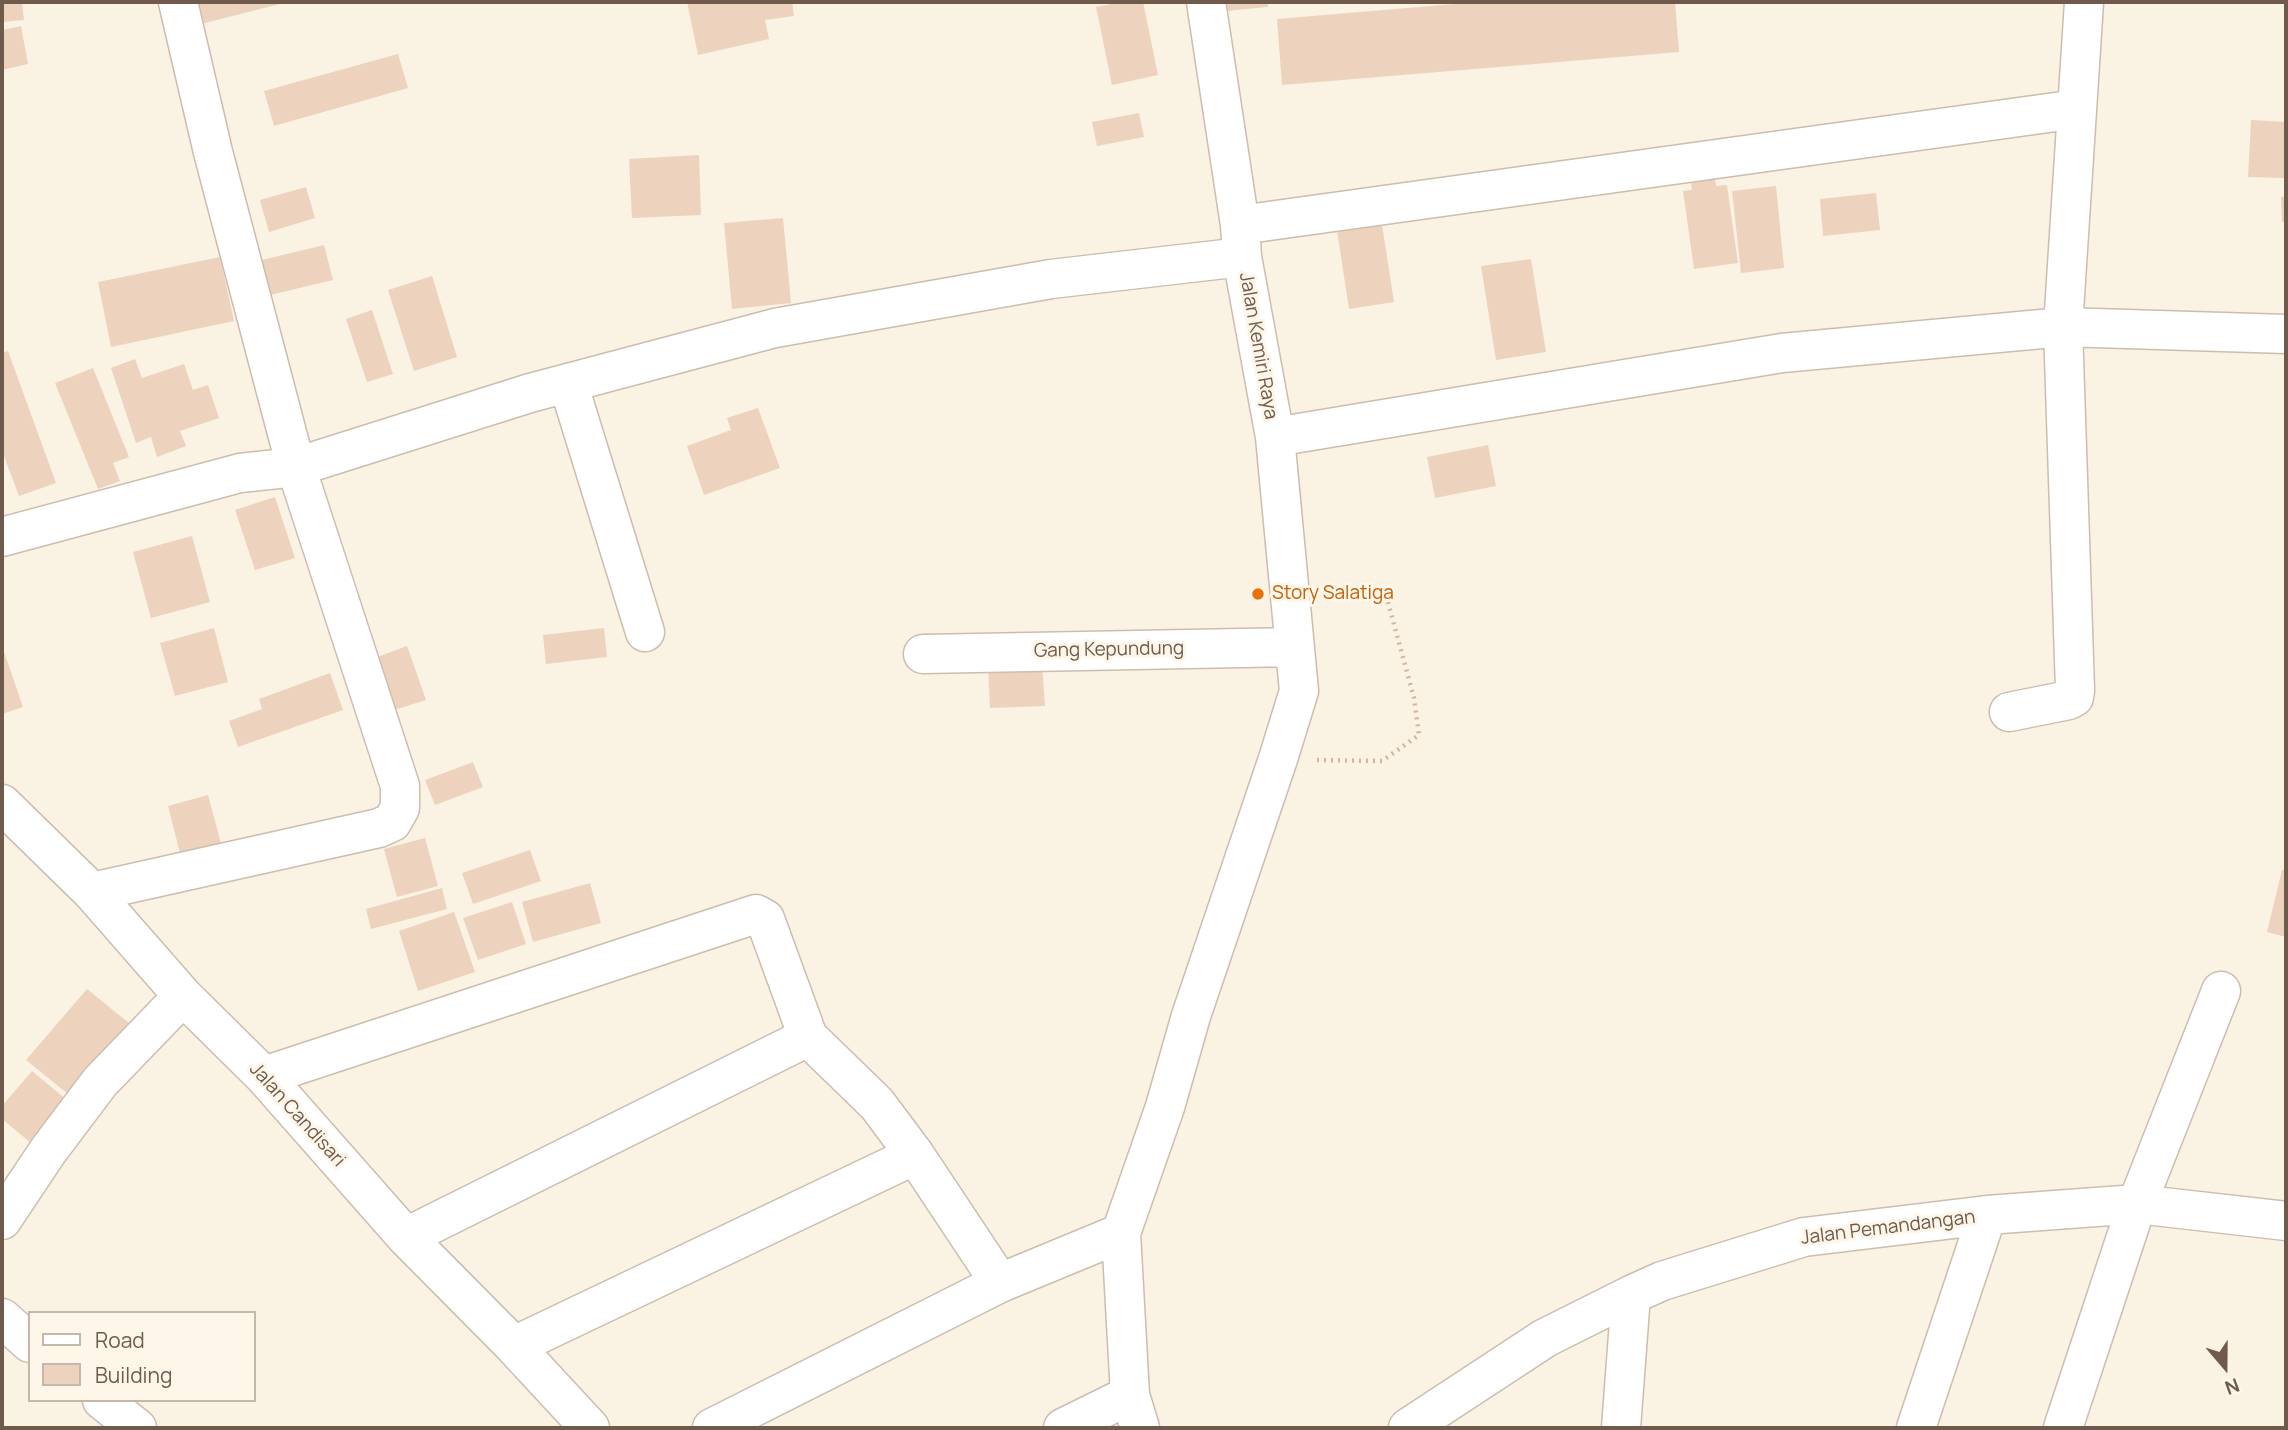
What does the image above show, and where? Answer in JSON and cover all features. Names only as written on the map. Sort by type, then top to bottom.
[{"type":"street","points":[[92,892],[379,828],[392,822],[400,808],[400,786],[296,467],[213,152],[178,2]]},
{"type":"street","name":"Jalan Kemiri Raya","points":[[1206,2],[1241,241],[1275,437],[1295,647],[1299,691],[1278,759]]},
{"type":"street","points":[[2009,712],[2069,700],[2074,697],[2075,690],[2063,327],[2084,2]]},
{"type":"street","points":[[2,537],[240,473],[296,467],[568,383],[775,328],[1051,279],[1241,241],[2077,109]]},
{"type":"street","points":[[1275,437],[1782,353],[2063,327],[2286,334]]},
{"type":"street","points":[[568,383],[645,632]]},
{"type":"street","name":"Gang Kepundung","points":[[923,654],[1295,647]]},
{"type":"street","points":[[1063,1428],[1135,1412],[1121,1233],[1165,1107],[1191,1016],[1278,759]]},
{"type":"street","name":"Jalan Candisari","points":[[2,804],[92,892],[183,996],[264,1076],[406,1237],[514,1346],[590,1428]]},
{"type":"street","points":[[264,1076],[756,914],[765,919],[808,1037],[877,1104],[915,1155],[1000,1283]]},
{"type":"street","points":[[2063,1428],[2137,1205],[2221,991]]},
{"type":"street","points":[[2,1220],[48,1151],[100,1082],[183,996]]},
{"type":"street","points":[[406,1237],[808,1037]]},
{"type":"street","points":[[514,1346],[915,1155]]},
{"type":"street","name":"Jalan Pemandangan","points":[[1408,1428],[1545,1338],[1662,1281],[1804,1237],[1987,1215],[2137,1205],[2285,1214]]},
{"type":"street","points":[[1916,1428],[1987,1215]]},
{"type":"street","points":[[712,1428],[1000,1283],[1121,1233]]},
{"type":"street","points":[[1621,1428],[1631,1296]]},
{"type":"street","points":[[2,1318],[28,1341]]},
{"type":"street","points":[[104,1402],[137,1428]]},
{"type":"path","points":[[1278,759],[1382,761],[1419,735],[1414,698],[1384,584]]},
{"type":"building","points":[[2,2],[22,2],[24,20],[2,22]]},
{"type":"building","points":[[195,2],[284,2],[284,3],[201,24]]},
{"type":"building","points":[[687,2],[792,2],[794,16],[765,20],[769,39],[698,55]]},
{"type":"building","points":[[1121,2],[1143,2],[1158,75],[1112,85],[1096,7]]},
{"type":"building","points":[[1215,2],[1268,2],[1268,7],[1215,12]]},
{"type":"building","points":[[1478,2],[1675,2],[1679,52],[1282,85],[1277,19]]},
{"type":"building","points":[[21,26],[28,64],[2,70],[2,30]]},
{"type":"building","points":[[398,54],[408,88],[274,126],[264,91]]},
{"type":"building","points":[[1139,113],[1144,137],[1097,146],[1092,122]]},
{"type":"building","points":[[2251,120],[2286,122],[2284,178],[2248,177]]},
{"type":"building","points":[[699,155],[701,215],[632,218],[629,159]]},
{"type":"building","points":[[1715,179],[1716,186],[1727,185],[1738,263],[1694,269],[1683,191],[1692,190],[1691,181]]},
{"type":"building","points":[[1776,186],[1784,268],[1741,273],[1732,191]]},
{"type":"building","points":[[306,187],[315,218],[269,232],[260,200]]},
{"type":"building","points":[[1876,193],[1880,230],[1823,236],[1820,199]]},
{"type":"building","points":[[2286,196],[2286,222],[2282,222],[2281,197]]},
{"type":"building","points":[[783,218],[791,303],[732,309],[724,223]]},
{"type":"building","points":[[1381,218],[1394,302],[1349,309],[1336,224]]},
{"type":"building","points":[[324,245],[333,280],[266,296],[258,261]]},
{"type":"building","points":[[220,257],[234,321],[111,347],[98,282]]},
{"type":"building","points":[[1531,259],[1546,352],[1496,360],[1481,266]]},
{"type":"building","points":[[432,276],[457,357],[414,371],[388,290]]},
{"type":"building","points":[[372,310],[393,374],[367,382],[346,319]]},
{"type":"building","points":[[8,351],[56,483],[19,496],[2,451],[2,353]]},
{"type":"building","points":[[135,359],[142,378],[184,364],[193,390],[208,385],[219,418],[180,431],[186,446],[157,457],[151,437],[136,443],[111,368]]},
{"type":"building","points":[[93,368],[129,457],[113,463],[120,481],[98,489],[55,383]]},
{"type":"building","points":[[758,408],[780,468],[704,495],[687,446],[731,430],[727,418]]},
{"type":"building","points":[[1488,445],[1496,486],[1435,498],[1427,457]]},
{"type":"building","points":[[275,497],[295,558],[255,570],[235,510]]},
{"type":"building","points":[[192,536],[210,602],[151,618],[133,552]]},
{"type":"building","points":[[214,628],[228,682],[175,696],[160,643]]},
{"type":"building","points":[[604,628],[607,657],[546,664],[543,635]]},
{"type":"building","points":[[2,646],[23,707],[2,714]]},
{"type":"building","points":[[407,646],[426,700],[391,711],[372,659]]},
{"type":"building","points":[[1042,664],[1045,706],[990,708],[988,666]]},
{"type":"building","points":[[330,673],[343,710],[238,747],[229,721],[262,709],[259,699]]},
{"type":"building","points":[[473,762],[483,787],[435,805],[425,780]]},
{"type":"building","points":[[208,795],[222,847],[181,857],[168,806]]},
{"type":"building","points":[[425,838],[438,886],[397,897],[384,849]]},
{"type":"building","points":[[530,850],[541,881],[473,904],[462,873]]},
{"type":"building","points":[[2282,870],[2286,871],[2286,937],[2267,932]]},
{"type":"building","points":[[590,883],[601,923],[533,942],[522,902]]},
{"type":"building","points":[[442,888],[447,909],[371,929],[366,909]]},
{"type":"building","points":[[512,902],[526,944],[478,960],[463,918]]},
{"type":"building","points":[[454,912],[475,972],[418,991],[399,931]]},
{"type":"building","points":[[87,989],[129,1023],[68,1094],[26,1060]]},
{"type":"building","points":[[32,1071],[67,1100],[31,1143],[2,1119],[2,1106]]},
{"type":"place","name":"Story Salatiga","points":[[1258,594]]}]
